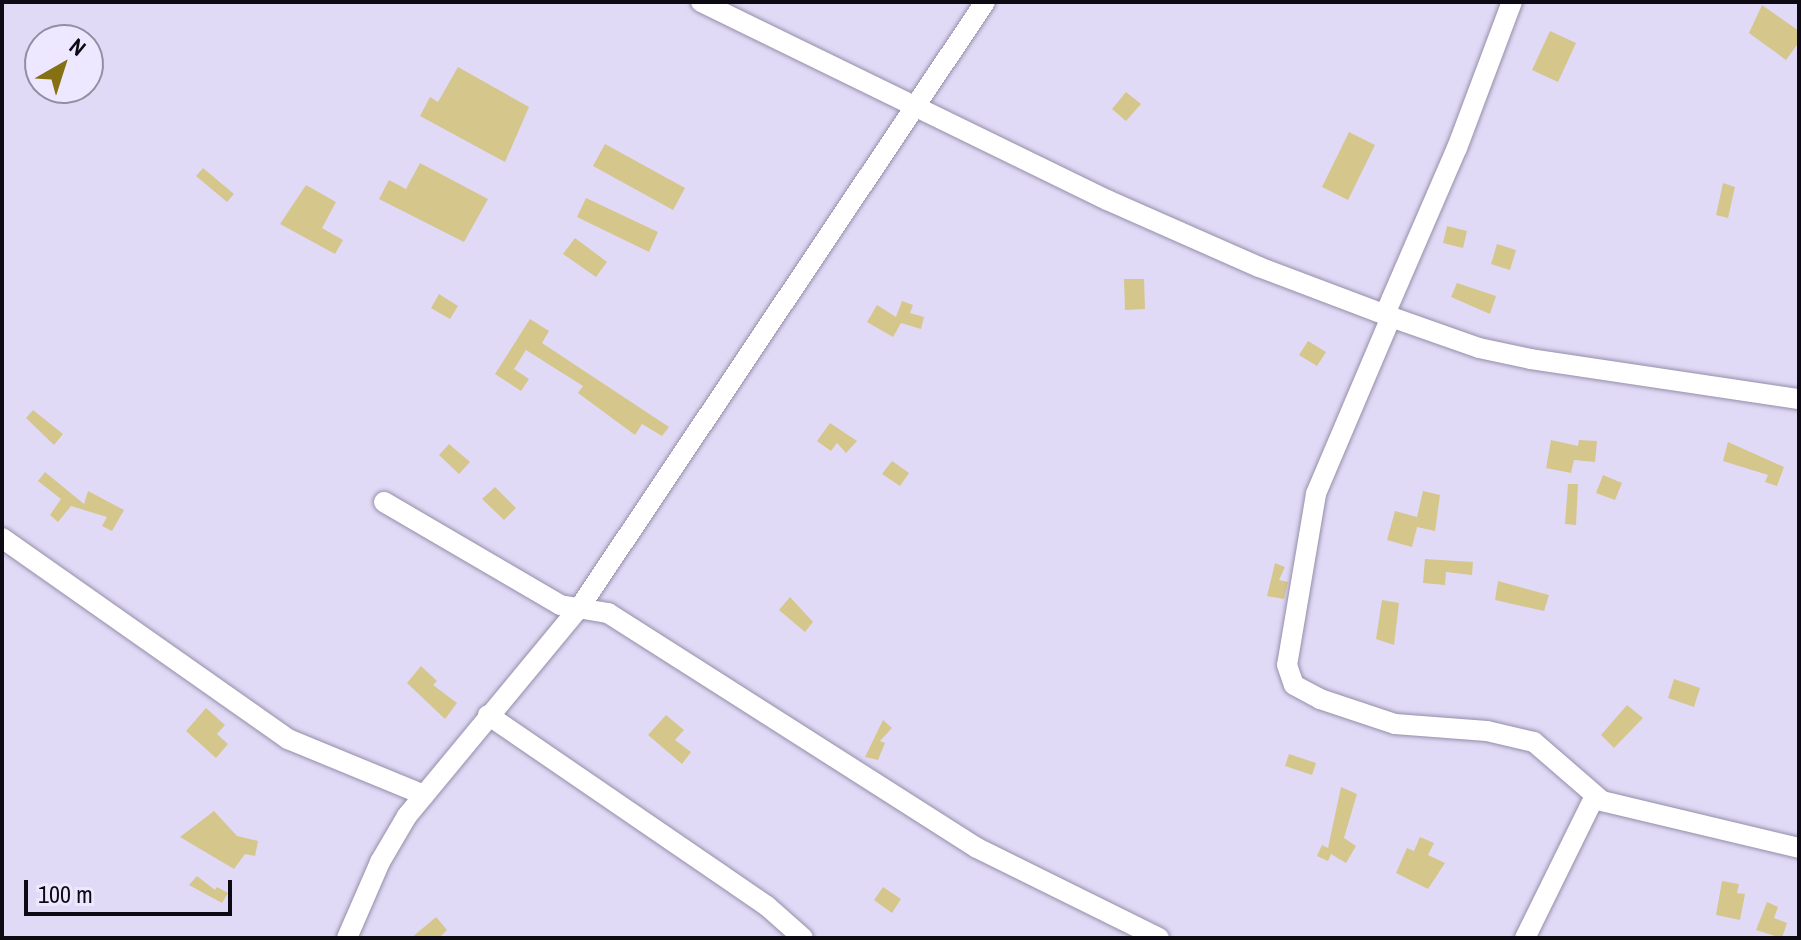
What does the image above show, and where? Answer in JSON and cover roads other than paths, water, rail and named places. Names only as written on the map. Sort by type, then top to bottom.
[{"type":"street","points":[[701,2],[913,107],[1259,267],[1388,316],[1479,348],[1531,359],[1799,399]]},
{"type":"street","points":[[347,938],[380,862],[424,795],[580,607],[913,107],[959,48],[985,2]]},
{"type":"street","points":[[1512,2],[1457,148],[1323,469],[1287,665],[1290,678],[1320,699],[1389,722],[1487,731],[1534,742],[1594,798],[1799,848]]},
{"type":"street","points":[[384,502],[560,605],[608,613],[977,848],[1159,938]]},
{"type":"street","points":[[2,538],[288,739],[424,795]]},
{"type":"street","points":[[488,715],[767,906],[803,938]]},
{"type":"street","points":[[1525,938],[1594,798]]}]
